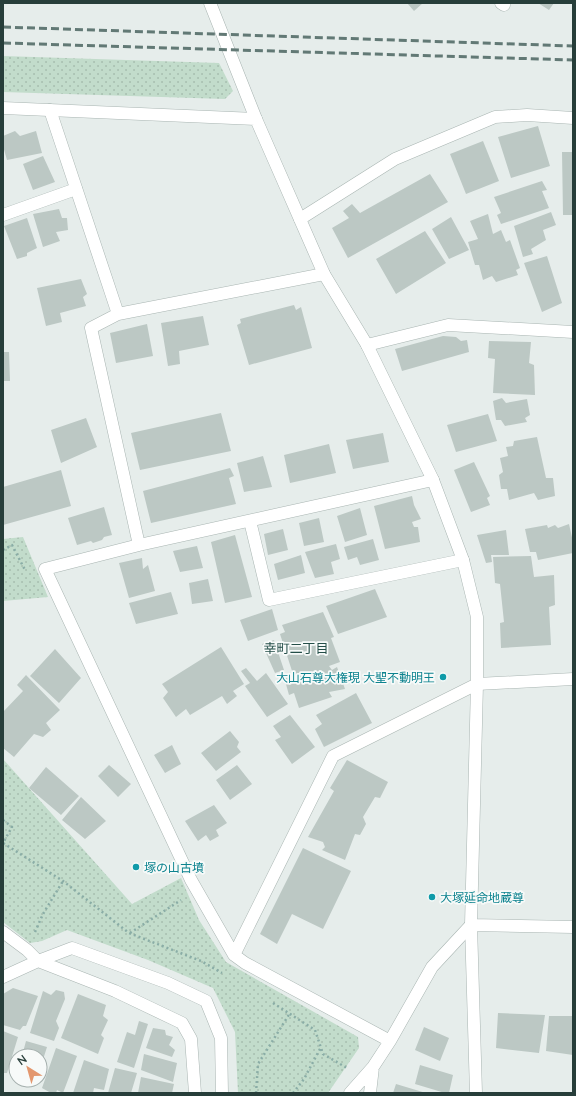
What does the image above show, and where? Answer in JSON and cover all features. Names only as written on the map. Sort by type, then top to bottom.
[{"type":"street","points":[[210,3],[256,119],[324,274],[367,345],[433,480],[463,560],[477,617],[477,684],[471,925],[476,1093]]},
{"type":"street","points":[[3,108],[256,119]]},
{"type":"street","points":[[50,110],[118,314]]},
{"type":"street","points":[[300,219],[395,159],[495,117],[527,115],[573,118]]},
{"type":"street","points":[[3,215],[76,189]]},
{"type":"street","points":[[139,545],[91,328],[118,314],[324,274]]},
{"type":"street","points":[[367,345],[448,325],[573,332]]},
{"type":"street","points":[[390,1041],[245,963],[234,955],[196,890],[45,569],[139,545],[433,480]]},
{"type":"street","points":[[250,521],[269,600],[463,560]]},
{"type":"street","points":[[234,955],[333,756],[477,684],[573,679]]},
{"type":"street","points":[[350,1093],[373,1068],[432,967],[471,925],[573,927]]},
{"type":"street","points":[[3,932],[27,950],[38,961],[115,991],[182,1023],[191,1039],[195,1093]]},
{"type":"street","points":[[3,977],[72,948],[168,983],[206,1001],[221,1038],[222,1093]]},
{"type":"street","points":[[370,1093],[373,1068]]},
{"type":"path","points":[[3,550],[12,545],[26,570],[45,569]]},
{"type":"path","points":[[3,820],[12,827],[3,843],[63,881],[129,933],[201,960],[228,977]]},
{"type":"path","points":[[27,950],[43,914],[63,881]]},
{"type":"path","points":[[129,933],[196,890]]},
{"type":"path","points":[[269,1001],[315,1030],[323,1054],[349,1070]]},
{"type":"path","points":[[256,1093],[258,1064],[290,1013]]},
{"type":"path","points":[[294,1093],[304,1079],[321,1046]]},
{"type":"green space","points":[[3,56],[219,63],[233,91],[225,99],[3,92]]},
{"type":"green space","points":[[23,537],[48,597],[3,601],[3,539]]},
{"type":"green space","points":[[3,759],[132,904],[181,878],[199,920],[226,962],[358,1037],[359,1048],[328,1093],[238,1093],[235,1032],[213,988],[148,960],[67,930],[42,941],[30,943],[3,922]]},
{"type":"building","points":[[407,3],[423,3],[414,11]]},
{"type":"building","points":[[538,3],[554,3],[549,10]]},
{"type":"building","points":[[538,126],[550,166],[511,178],[498,137]]},
{"type":"building","points":[[15,131],[20,136],[36,131],[42,153],[7,160],[3,146],[3,136]]},
{"type":"building","points":[[483,141],[499,181],[466,194],[450,154]]},
{"type":"building","points":[[562,152],[573,152],[573,215],[563,215]]},
{"type":"building","points":[[43,156],[55,182],[33,190],[23,164]]},
{"type":"building","points":[[430,174],[448,202],[348,258],[332,228],[349,218],[343,211],[352,204],[360,213]]},
{"type":"building","points":[[542,181],[547,190],[542,191],[549,208],[501,224],[497,215],[501,213],[494,197]]},
{"type":"building","points":[[59,209],[62,218],[67,218],[68,230],[56,232],[60,241],[43,247],[33,214]]},
{"type":"building","points":[[551,212],[556,225],[543,230],[546,240],[531,249],[533,254],[523,257],[514,226]]},
{"type":"building","points":[[488,214],[493,234],[501,230],[506,242],[510,240],[520,268],[516,270],[518,275],[496,282],[492,276],[483,280],[479,265],[475,265],[468,242],[478,239],[470,221]]},
{"type":"building","points":[[451,217],[469,250],[449,259],[432,229]]},
{"type":"building","points":[[27,218],[37,248],[27,253],[27,256],[17,259],[4,226]]},
{"type":"building","points":[[425,231],[446,263],[396,294],[376,259]]},
{"type":"building","points":[[547,256],[562,303],[542,312],[524,263]]},
{"type":"building","points":[[81,279],[87,294],[83,297],[86,306],[60,313],[62,322],[46,326],[37,288]]},
{"type":"building","points":[[294,305],[296,310],[301,307],[312,348],[249,365],[237,325],[241,323],[240,319]]},
{"type":"building","points":[[203,316],[209,345],[179,351],[180,364],[168,366],[161,323]]},
{"type":"building","points":[[147,324],[153,356],[116,363],[110,333]]},
{"type":"building","points":[[443,336],[456,337],[461,341],[467,340],[469,352],[402,371],[395,349]]},
{"type":"building","points":[[489,341],[531,342],[529,363],[534,365],[535,395],[493,393],[495,359],[488,358]]},
{"type":"building","points":[[3,352],[9,352],[10,381],[3,381]]},
{"type":"building","points":[[502,398],[506,403],[527,399],[530,415],[525,418],[527,422],[505,426],[501,420],[496,420],[493,401]]},
{"type":"building","points":[[221,413],[231,451],[140,470],[131,433]]},
{"type":"building","points":[[488,414],[497,441],[456,452],[447,425]]},
{"type":"building","points":[[86,418],[97,447],[61,463],[51,430]]},
{"type":"building","points":[[383,433],[389,462],[353,469],[346,440]]},
{"type":"building","points":[[537,437],[546,478],[553,478],[555,496],[538,500],[534,493],[509,500],[507,489],[501,489],[499,475],[503,472],[500,458],[508,456],[506,447],[513,446],[514,441]]},
{"type":"building","points":[[329,444],[336,473],[290,483],[284,455]]},
{"type":"building","points":[[263,456],[272,487],[244,492],[237,463]]},
{"type":"building","points":[[474,462],[490,496],[487,498],[490,505],[471,512],[454,470]]},
{"type":"building","points":[[230,468],[234,476],[229,478],[236,504],[151,523],[143,491]]},
{"type":"building","points":[[61,470],[71,506],[3,525],[3,487]]},
{"type":"building","points":[[412,496],[414,505],[421,519],[412,522],[414,527],[418,527],[420,542],[385,549],[374,506]]},
{"type":"building","points":[[104,507],[112,535],[104,537],[102,540],[93,543],[91,541],[77,545],[68,518]]},
{"type":"building","points":[[360,508],[367,535],[345,542],[337,516]]},
{"type":"building","points":[[319,518],[324,542],[304,546],[299,523]]},
{"type":"building","points":[[569,524],[573,542],[573,553],[538,560],[536,552],[530,552],[525,529],[547,525],[548,528],[555,525],[558,528]]},
{"type":"building","points":[[283,529],[288,550],[268,555],[264,534]]},
{"type":"building","points":[[506,530],[509,555],[491,555],[492,562],[486,563],[477,535]]},
{"type":"building","points":[[235,535],[252,597],[225,603],[211,542]]},
{"type":"building","points":[[373,539],[379,560],[360,565],[357,557],[348,560],[344,547]]},
{"type":"building","points":[[336,544],[340,559],[331,562],[334,574],[315,578],[305,552]]},
{"type":"building","points":[[197,546],[203,568],[180,572],[173,551]]},
{"type":"building","points":[[301,555],[305,573],[278,580],[274,564]]},
{"type":"building","points":[[531,556],[534,577],[554,575],[555,605],[549,607],[551,645],[501,648],[500,623],[504,622],[500,584],[495,583],[493,557]]},
{"type":"building","points":[[142,558],[143,569],[148,565],[155,591],[129,598],[119,563]]},
{"type":"building","points":[[208,579],[213,601],[192,604],[189,583]]},
{"type":"building","points":[[375,589],[387,617],[338,634],[326,606]]},
{"type":"building","points":[[171,592],[178,614],[136,624],[129,603]]},
{"type":"building","points":[[272,609],[278,630],[248,641],[240,620]]},
{"type":"building","points":[[323,612],[334,637],[331,638],[340,662],[329,666],[332,670],[337,667],[345,689],[329,692],[332,697],[299,708],[294,693],[289,695],[284,677],[293,674],[280,634],[285,632],[282,625]]},
{"type":"building","points":[[274,640],[284,670],[275,673],[262,644]]},
{"type":"building","points":[[221,647],[244,684],[233,691],[237,696],[227,704],[222,696],[190,715],[186,709],[176,717],[163,698],[168,692],[162,684]]},
{"type":"building","points":[[55,649],[81,678],[59,703],[30,676]]},
{"type":"building","points":[[246,668],[257,681],[266,673],[288,704],[267,717],[245,686],[250,683],[241,671]]},
{"type":"building","points":[[26,675],[60,710],[46,723],[51,730],[43,737],[34,734],[14,757],[3,748],[3,712],[23,691],[17,685]]},
{"type":"building","points":[[356,693],[372,723],[324,747],[315,729],[322,724],[316,715]]},
{"type":"building","points":[[290,715],[315,747],[292,764],[275,740],[281,737],[273,726]]},
{"type":"building","points":[[230,731],[239,742],[237,747],[241,752],[216,771],[201,753]]},
{"type":"building","points":[[172,745],[181,764],[165,773],[154,755]]},
{"type":"building","points":[[347,760],[388,782],[380,798],[375,797],[363,817],[366,824],[360,835],[355,834],[345,860],[322,850],[325,847],[323,842],[308,837],[334,791],[330,788]]},
{"type":"building","points":[[109,765],[131,784],[118,797],[98,776]]},
{"type":"building","points":[[237,765],[252,784],[230,800],[216,780]]},
{"type":"building","points":[[46,767],[79,796],[61,815],[29,788]]},
{"type":"building","points":[[81,797],[106,821],[85,839],[62,820]]},
{"type":"building","points":[[214,805],[227,823],[216,830],[219,836],[210,841],[206,835],[198,841],[185,821]]},
{"type":"building","points":[[303,848],[351,871],[323,929],[292,914],[277,944],[260,934]]},
{"type":"building","points":[[13,988],[38,996],[26,1026],[23,1026],[20,1030],[3,1025],[3,994]]},
{"type":"building","points":[[56,990],[64,992],[65,999],[56,1021],[59,1028],[54,1041],[30,1033],[43,991],[51,995]]},
{"type":"building","points":[[78,994],[106,1005],[103,1016],[108,1020],[101,1035],[104,1038],[98,1054],[61,1038]]},
{"type":"building","points":[[498,1013],[545,1015],[539,1053],[496,1048]]},
{"type":"building","points":[[549,1016],[573,1016],[573,1055],[546,1051]]},
{"type":"building","points":[[139,1021],[148,1024],[134,1068],[117,1062],[127,1032],[135,1035]]},
{"type":"building","points":[[424,1027],[449,1038],[440,1061],[415,1050]]},
{"type":"building","points":[[153,1028],[165,1030],[166,1035],[173,1037],[169,1045],[175,1050],[172,1057],[146,1048]]},
{"type":"building","points":[[3,1031],[18,1037],[15,1048],[8,1048],[8,1070],[7,1073],[3,1073]]},
{"type":"building","points":[[26,1041],[47,1047],[47,1048],[24,1048]]},
{"type":"building","points":[[56,1048],[77,1056],[63,1093],[57,1090],[56,1093],[51,1093],[42,1088],[48,1088],[48,1071]]},
{"type":"building","points":[[144,1054],[177,1063],[173,1082],[141,1070]]},
{"type":"building","points":[[84,1060],[109,1069],[104,1090],[94,1088],[93,1093],[73,1093]]},
{"type":"building","points":[[420,1065],[453,1075],[449,1093],[415,1084]]},
{"type":"building","points":[[115,1068],[137,1073],[131,1093],[108,1093]]},
{"type":"building","points":[[141,1077],[174,1084],[172,1093],[138,1093]]},
{"type":"building","points":[[396,1084],[426,1093],[393,1093]]},
{"type":"railway","points":[[3,27],[573,46]]},
{"type":"railway","points":[[3,43],[573,60]]},
{"type":"place","name":"大山石尊大権現 大聖不動明王","points":[[443,677]]},
{"type":"place","name":"塚の山古墳","points":[[136,867]]},
{"type":"place","name":"大塚延命地蔵尊","points":[[432,897]]},
{"type":"district","name":"幸町二丁目","points":[[296,648]]}]
